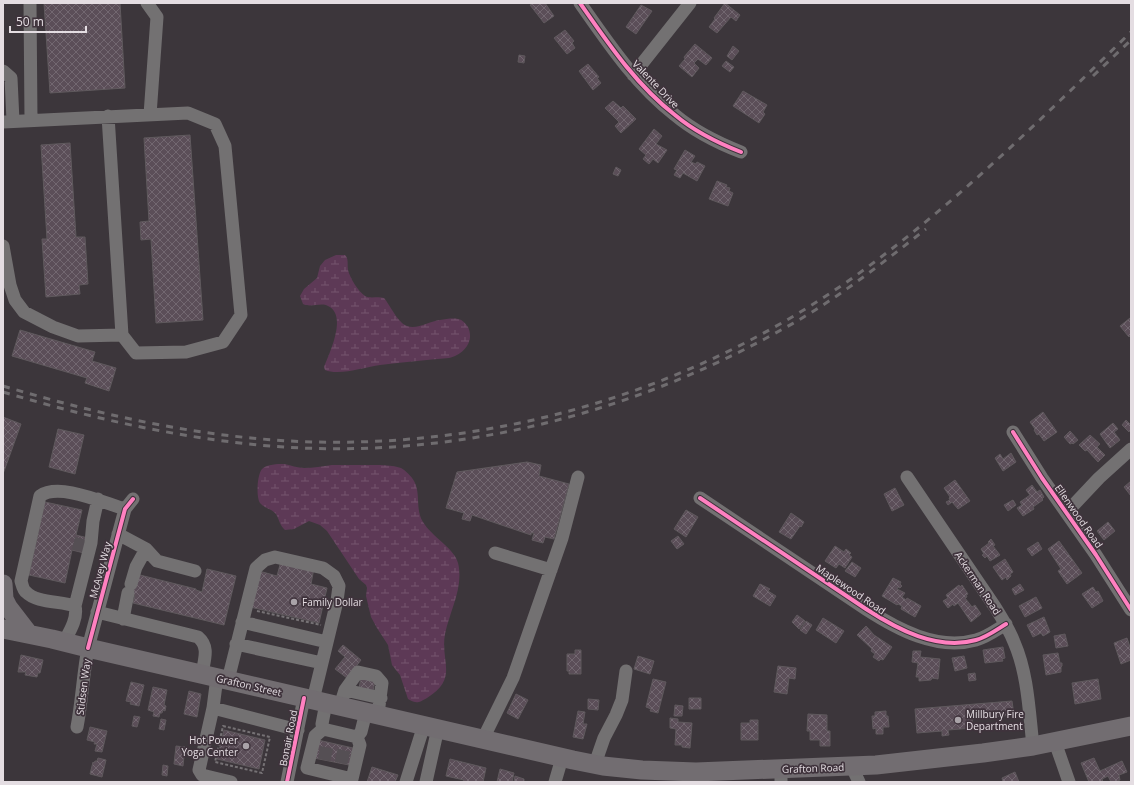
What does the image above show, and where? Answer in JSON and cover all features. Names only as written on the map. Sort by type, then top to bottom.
[{"type":"highway","points":[[3,584],[4,599],[8,607],[28,633]]},
{"type":"highway","name":"Grafton Street","points":[[3,629],[28,633],[215,677],[375,708],[431,727],[489,741]]},
{"type":"highway","name":"Grafton Road","points":[[489,741],[562,758],[651,776],[696,772],[781,776],[856,774],[912,762],[1033,746],[1131,726]]},
{"type":"street","points":[[30,3],[31,120]]},
{"type":"street","points":[[147,3],[157,17],[150,115]]},
{"type":"street","name":"Valente Drive","points":[[580,3],[633,75],[675,115],[713,139],[741,152]]},
{"type":"street","points":[[633,75],[690,3]]},
{"type":"street","points":[[3,71],[11,78],[8,121],[108,116],[188,113],[215,124],[225,146],[241,315],[223,342],[186,352],[136,353],[122,335],[108,116]]},
{"type":"street","points":[[3,240],[10,285],[15,300],[24,312],[53,327],[78,336],[122,335]]},
{"type":"street","name":"Ellenwood Road","points":[[1013,432],[1042,478],[1067,512],[1131,610]]},
{"type":"street","points":[[1067,512],[1098,478],[1131,449]]},
{"type":"street","points":[[489,741],[513,678],[562,538],[578,477]]},
{"type":"street","name":"Ackerman Road","points":[[907,477],[1006,624],[1015,642],[1026,684],[1033,746]]},
{"type":"street","points":[[64,642],[72,628],[76,610],[74,606],[82,580],[83,570],[92,543],[92,521],[98,499],[85,495],[50,491],[40,496],[26,553],[21,581],[26,592],[32,596],[47,601],[74,606]]},
{"type":"street","name":"Maplewood Road","points":[[700,498],[866,609],[891,625],[906,632],[949,643],[964,642],[976,640],[1006,624]]},
{"type":"street","name":"McAvey Way","points":[[88,648],[118,534],[129,504],[98,499]]},
{"type":"street","points":[[82,536],[92,521]]},
{"type":"street","points":[[118,534],[146,549],[157,561],[195,571]]},
{"type":"street","points":[[123,619],[136,566],[146,549]]},
{"type":"street","points":[[78,552],[83,570]]},
{"type":"street","points":[[495,553],[551,570]]},
{"type":"street","points":[[215,677],[236,644],[256,568],[265,560],[276,557],[323,568],[334,576],[339,586],[337,601],[322,663],[326,699],[322,724],[327,734]]},
{"type":"street","points":[[97,612],[198,637],[204,642],[215,677],[213,708],[199,770],[202,775],[230,782]]},
{"type":"street","points":[[242,622],[327,642]]},
{"type":"street","points":[[236,644],[322,663]]},
{"type":"street","name":"Stidsen Way","points":[[77,727],[82,703],[85,664],[88,648]]},
{"type":"street","points":[[595,764],[604,738],[622,700],[626,671]]},
{"type":"street","points":[[326,699],[358,672],[376,676],[382,684],[375,708],[361,732],[350,739]]},
{"type":"street","name":"Bonair Road","points":[[287,782],[298,730],[326,699]]},
{"type":"street","points":[[213,708],[298,730]]},
{"type":"street","points":[[406,782],[431,727]]},
{"type":"street","points":[[426,782],[431,727]]},
{"type":"street","points":[[327,734],[350,739],[360,745],[352,779],[339,770],[322,766],[307,768],[315,736],[327,734]]},
{"type":"street","points":[[1055,742],[1069,782]]},
{"type":"street","points":[[555,782],[562,758]]},
{"type":"path","points":[[253,610],[322,626]]},
{"type":"path","points":[[224,726],[270,737],[265,758],[262,773],[215,762],[224,726]]},
{"type":"path","points":[[261,757],[265,758]]},
{"type":"green space","points":[[336,255],[345,255],[351,277],[362,294],[367,297],[384,298],[397,318],[407,326],[415,327],[436,321],[458,319],[463,321],[468,327],[470,333],[469,343],[459,354],[449,358],[380,365],[345,372],[331,372],[325,370],[324,367],[333,344],[337,326],[337,318],[334,311],[328,306],[303,304],[300,296],[304,289],[317,278],[320,266],[325,260]]},
{"type":"green space","points":[[284,464],[299,468],[332,465],[391,466],[403,469],[413,479],[417,491],[419,512],[423,522],[456,558],[459,572],[458,590],[445,634],[444,644],[446,669],[443,684],[437,691],[422,701],[414,702],[408,699],[400,675],[392,665],[388,645],[371,617],[366,596],[366,585],[359,579],[327,531],[320,525],[309,521],[294,529],[285,530],[276,514],[260,503],[258,486],[260,472],[264,467],[270,465]]},
{"type":"building","points":[[44,3],[120,3],[125,88],[50,93]]},
{"type":"building","points":[[533,3],[545,3],[554,16],[544,23],[530,5]]},
{"type":"building","points":[[725,3],[740,15],[736,21],[731,17],[717,33],[709,27]]},
{"type":"building","points":[[641,5],[652,11],[636,34],[626,27]]},
{"type":"building","points":[[565,30],[574,41],[572,43],[575,48],[567,54],[554,38]]},
{"type":"building","points":[[695,44],[712,58],[706,65],[698,59],[694,63],[699,68],[692,77],[679,66],[685,59],[684,57]]},
{"type":"building","points":[[733,46],[739,51],[732,60],[727,56]]},
{"type":"building","points":[[519,55],[525,56],[524,63],[518,62]]},
{"type":"building","points":[[726,61],[734,67],[730,72],[722,66]]},
{"type":"building","points":[[588,64],[599,77],[597,78],[601,83],[593,90],[579,71]]},
{"type":"building","points":[[743,91],[767,105],[763,112],[765,114],[759,123],[733,106]]},
{"type":"building","points":[[613,101],[621,108],[623,106],[636,119],[621,133],[615,126],[619,122],[605,108]]},
{"type":"building","points":[[654,129],[662,136],[656,144],[667,150],[658,163],[653,159],[649,164],[643,159],[646,155],[639,149]]},
{"type":"building","points":[[190,135],[203,320],[156,323],[151,239],[141,240],[140,222],[149,221],[144,138]]},
{"type":"building","points":[[70,143],[76,237],[85,237],[88,284],[79,285],[80,294],[46,297],[42,239],[47,239],[41,145]]},
{"type":"building","points":[[685,150],[695,156],[691,162],[696,164],[697,162],[705,166],[697,181],[683,173],[680,178],[674,175],[677,170],[674,169]]},
{"type":"building","points":[[616,167],[621,170],[618,176],[613,174]]},
{"type":"building","points":[[717,181],[727,185],[726,187],[730,188],[729,191],[733,193],[728,206],[709,199]]},
{"type":"building","points":[[1130,318],[1131,335],[1129,337],[1120,326]]},
{"type":"building","points":[[20,330],[95,352],[92,361],[116,368],[109,391],[85,383],[87,378],[12,356]]},
{"type":"building","points":[[1043,412],[1057,432],[1044,441],[1039,434],[1037,435],[1030,422]]},
{"type":"building","points":[[3,417],[21,424],[3,474]]},
{"type":"building","points":[[1126,420],[1131,425],[1129,432],[1122,425]]},
{"type":"building","points":[[1113,423],[1118,429],[1114,432],[1120,440],[1110,448],[1100,434]]},
{"type":"building","points":[[58,429],[84,435],[75,474],[49,467]]},
{"type":"building","points":[[1070,431],[1078,440],[1073,444],[1070,444],[1064,437]]},
{"type":"building","points":[[1090,435],[1100,444],[1097,447],[1105,455],[1098,462],[1087,450],[1085,451],[1079,445]]},
{"type":"building","points":[[1011,453],[1016,462],[1003,471],[995,458],[1000,454],[1003,459]]},
{"type":"building","points":[[527,462],[541,465],[539,476],[569,484],[554,539],[545,537],[543,543],[532,540],[534,533],[531,533],[531,535],[472,515],[470,521],[462,519],[464,513],[446,508],[457,472]]},
{"type":"building","points":[[955,480],[970,501],[958,509],[952,502],[948,505],[946,502],[950,500],[950,497],[944,488]]},
{"type":"building","points":[[1131,481],[1131,496],[1124,487]]},
{"type":"building","points":[[1032,485],[1037,492],[1040,490],[1044,497],[1042,499],[1043,500],[1033,507],[1034,509],[1023,516],[1017,508],[1022,505],[1020,502],[1030,495],[1026,490]]},
{"type":"building","points":[[895,488],[904,505],[892,511],[884,494]]},
{"type":"building","points":[[1013,500],[1016,505],[1008,511],[1004,505]]},
{"type":"building","points":[[45,502],[82,510],[76,535],[88,538],[84,553],[72,550],[65,583],[29,575]]},
{"type":"building","points":[[686,510],[698,517],[686,537],[674,529]]},
{"type":"building","points":[[791,513],[804,522],[791,539],[779,532]]},
{"type":"building","points":[[1108,522],[1115,531],[1104,540],[1097,531]]},
{"type":"building","points":[[678,536],[684,544],[677,549],[671,541]]},
{"type":"building","points":[[991,539],[995,545],[993,546],[1000,555],[990,561],[987,556],[985,558],[982,555],[984,554],[981,549],[989,543],[988,542]]},
{"type":"building","points":[[1059,541],[1082,573],[1067,584],[1058,571],[1061,569],[1048,549]]},
{"type":"building","points":[[1038,542],[1042,549],[1032,556],[1027,549]]},
{"type":"building","points":[[835,546],[844,552],[846,549],[851,553],[849,555],[852,557],[845,568],[839,564],[836,568],[825,561]]},
{"type":"building","points":[[1005,559],[1013,572],[1007,580],[1006,577],[1002,580],[993,567]]},
{"type":"building","points":[[281,561],[314,568],[311,584],[327,588],[319,623],[250,607],[259,571],[277,576]]},
{"type":"building","points":[[852,562],[861,568],[855,577],[845,571]]},
{"type":"building","points":[[207,569],[236,576],[224,625],[133,603],[135,595],[127,593],[140,575],[196,589],[202,592]]},
{"type":"building","points":[[893,578],[901,582],[900,584],[902,586],[900,588],[898,587],[897,589],[905,593],[902,597],[906,600],[907,598],[921,606],[915,617],[901,609],[902,606],[897,605],[882,596]]},
{"type":"building","points":[[760,584],[770,589],[768,591],[776,596],[770,606],[753,596]]},
{"type":"building","points":[[1020,584],[1024,590],[1015,595],[1012,589]]},
{"type":"building","points":[[959,585],[960,587],[962,585],[968,594],[965,598],[972,607],[975,605],[981,614],[971,622],[958,603],[954,606],[953,604],[948,608],[943,601],[948,598],[946,595]]},
{"type":"building","points":[[1093,587],[1096,592],[1098,591],[1103,601],[1092,608],[1082,594]]},
{"type":"building","points":[[1036,597],[1042,608],[1025,617],[1019,606]]},
{"type":"building","points":[[797,615],[805,621],[799,629],[792,622]]},
{"type":"building","points":[[1044,617],[1050,632],[1043,636],[1041,633],[1033,637],[1027,625]]},
{"type":"building","points":[[823,618],[844,631],[836,643],[816,630]]},
{"type":"building","points":[[806,621],[812,625],[806,634],[800,630]]},
{"type":"building","points":[[866,626],[874,635],[892,647],[883,660],[881,659],[879,661],[873,657],[875,654],[871,651],[872,649],[857,635]]},
{"type":"building","points":[[1065,634],[1068,646],[1056,648],[1054,636]]},
{"type":"building","points":[[1127,638],[1131,650],[1131,660],[1121,664],[1114,643]]},
{"type":"building","points":[[343,645],[361,660],[347,678],[335,669],[345,657],[338,651]]},
{"type":"building","points":[[1003,647],[1005,658],[1002,659],[1003,661],[985,663],[983,650]]},
{"type":"building","points":[[575,650],[581,650],[581,674],[569,674],[569,671],[567,671],[567,654],[575,654]]},
{"type":"building","points":[[913,651],[921,651],[920,657],[940,659],[938,679],[932,678],[931,680],[919,681],[919,677],[916,677],[918,663],[912,662]]},
{"type":"building","points":[[1058,653],[1060,663],[1062,663],[1061,672],[1046,675],[1043,655]]},
{"type":"building","points":[[21,655],[43,660],[40,673],[38,673],[37,677],[25,675],[26,672],[18,672]]},
{"type":"building","points":[[638,656],[654,661],[650,674],[634,669]]},
{"type":"building","points":[[964,656],[967,668],[955,671],[952,658]]},
{"type":"building","points":[[778,666],[796,668],[795,679],[789,678],[787,694],[774,692]]},
{"type":"building","points":[[975,673],[976,680],[969,681],[968,674]]},
{"type":"building","points":[[361,678],[375,681],[373,691],[359,688]]},
{"type":"building","points":[[653,679],[666,682],[658,713],[650,711],[651,709],[646,707]]},
{"type":"building","points":[[1098,679],[1101,699],[1075,704],[1072,683]]},
{"type":"building","points":[[131,682],[144,685],[139,706],[130,704],[131,702],[126,701]]},
{"type":"building","points":[[153,687],[167,690],[164,705],[166,706],[165,711],[163,710],[162,713],[160,713],[159,717],[153,716],[154,712],[148,710]]},
{"type":"building","points":[[189,691],[201,694],[197,717],[184,714]]},
{"type":"building","points":[[516,694],[528,700],[518,719],[507,713]]},
{"type":"building","points":[[689,698],[701,698],[701,709],[689,709]]},
{"type":"building","points":[[588,699],[599,700],[598,710],[588,709]]},
{"type":"building","points":[[1012,701],[1014,715],[972,719],[973,728],[948,730],[949,735],[942,736],[942,731],[917,733],[915,709]]},
{"type":"building","points":[[675,705],[683,706],[682,716],[674,716]]},
{"type":"building","points":[[578,711],[585,712],[583,724],[587,724],[583,739],[573,737]]},
{"type":"building","points":[[886,711],[889,727],[883,727],[883,734],[876,734],[876,728],[873,729],[872,716],[875,716],[875,712]]},
{"type":"building","points":[[808,714],[827,715],[827,731],[830,731],[830,746],[820,746],[820,740],[810,740],[810,731],[807,731]]},
{"type":"building","points":[[134,716],[140,717],[137,727],[132,726]]},
{"type":"building","points":[[670,718],[678,719],[678,722],[692,723],[690,748],[682,747],[682,745],[675,745],[676,729],[670,728]]},
{"type":"building","points":[[161,719],[166,720],[164,730],[159,729]]},
{"type":"building","points":[[750,720],[758,720],[758,740],[741,740],[741,723],[750,723]]},
{"type":"building","points":[[90,727],[107,731],[102,752],[95,751],[97,744],[87,740]]},
{"type":"building","points":[[224,730],[265,740],[259,769],[217,759]]},
{"type":"building","points":[[318,740],[353,748],[349,765],[314,758]]},
{"type":"building","points":[[176,746],[185,747],[183,766],[174,764]]},
{"type":"building","points":[[98,758],[106,760],[102,777],[90,774],[93,762],[94,763],[97,761]]},
{"type":"building","points":[[1094,758],[1100,771],[1122,761],[1127,772],[1119,775],[1120,780],[1115,782],[1111,782],[1108,776],[1102,779],[1103,782],[1089,782],[1081,763]]},
{"type":"building","points":[[450,759],[486,768],[483,782],[463,782],[464,780],[446,776]]},
{"type":"building","points":[[163,765],[168,766],[167,776],[162,775]]},
{"type":"building","points":[[372,767],[398,775],[395,782],[367,782]]},
{"type":"building","points":[[500,769],[514,773],[512,782],[497,782]]},
{"type":"building","points":[[1015,772],[1019,782],[1003,782],[1002,778]]},
{"type":"building","points":[[515,776],[524,779],[524,782],[514,782]]},
{"type":"tunnel","points":[[78,551],[82,537]]},
{"type":"tunnel","points":[[324,760],[328,742]]},
{"type":"tunnel","points":[[341,763],[345,746]]},
{"type":"railway","points":[[3,386],[95,411],[188,430],[251,438],[330,442],[409,439],[488,429],[565,412],[640,388],[714,358],[784,322],[851,279],[889,251],[961,192],[996,161],[1131,32]]},
{"type":"railway","points":[[1093,76],[1131,40]]},
{"type":"railway","points":[[3,392],[94,417],[156,430],[249,444],[318,449],[387,447],[456,440],[524,428],[590,411],[656,389],[719,362],[781,330],[838,295],[926,229]]},
{"type":"cycle path","points":[[580,3],[623,63],[661,103],[682,121],[698,131],[715,141],[741,152]]},
{"type":"cycle path","points":[[1013,432],[1042,478],[1096,555],[1131,610]]},
{"type":"cycle path","points":[[700,498],[866,609],[891,624],[918,636],[947,643],[961,643],[984,637],[1006,624]]},
{"type":"cycle path","points":[[88,648],[125,509],[133,499]]},
{"type":"cycle path","points":[[287,782],[304,698]]},
{"type":"place","name":"Family Dollar","points":[[294,602]]},
{"type":"place","name":"Millbury Fire Department","points":[[958,720]]},
{"type":"place","name":"Hot Power Yoga Center","points":[[246,746]]}]
